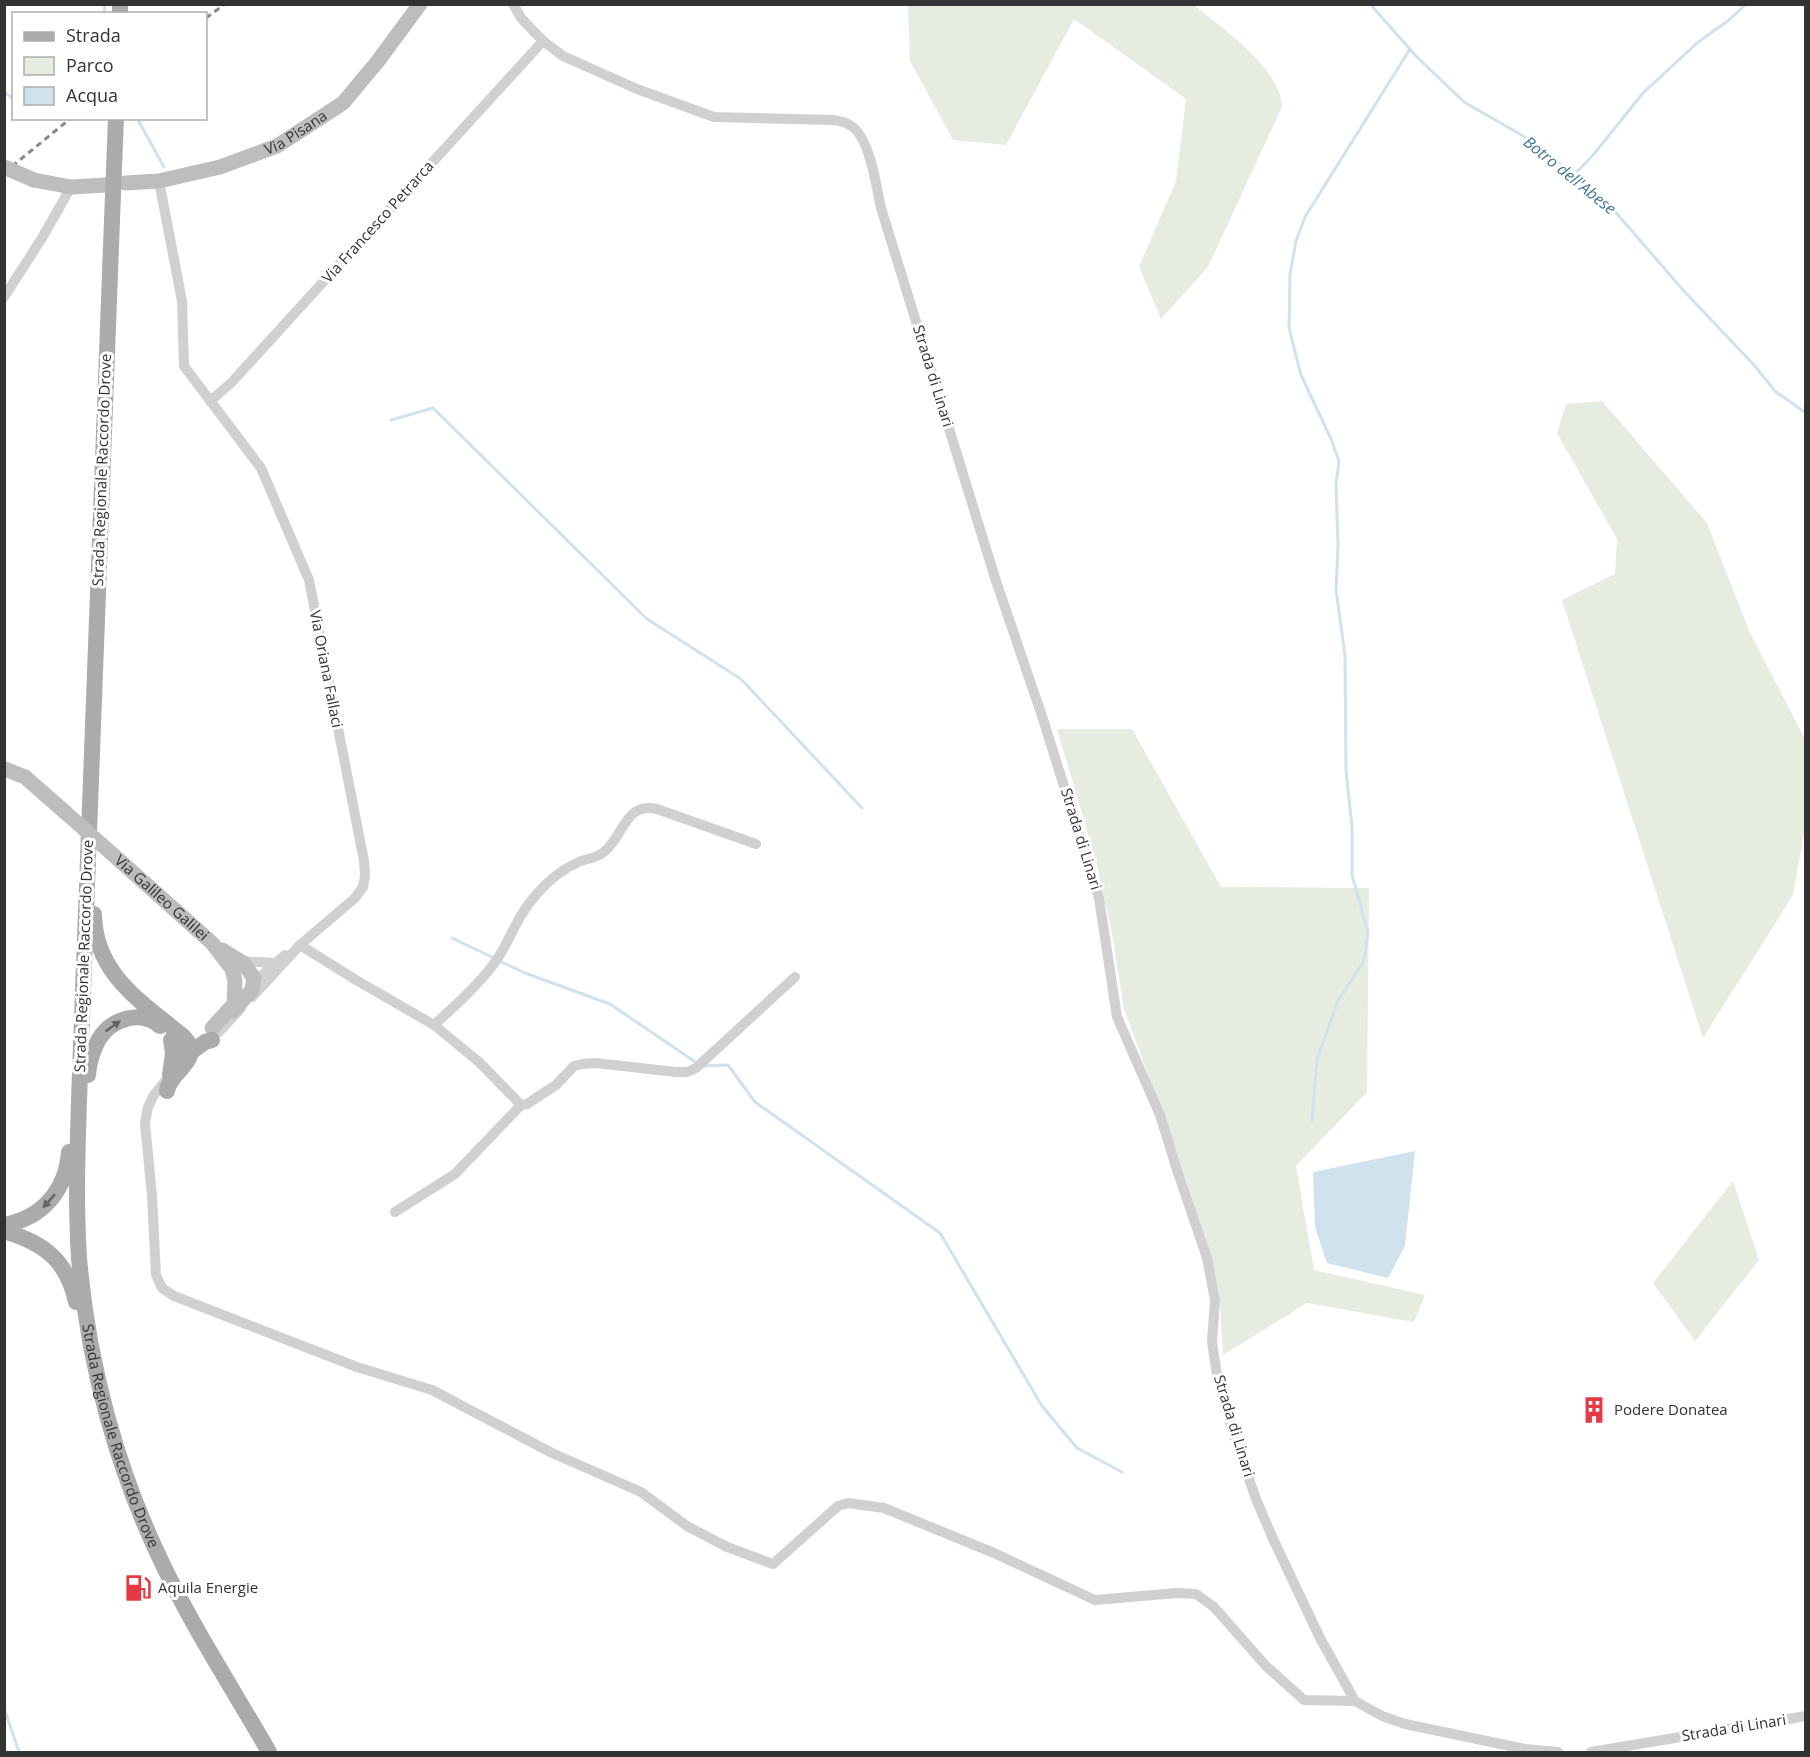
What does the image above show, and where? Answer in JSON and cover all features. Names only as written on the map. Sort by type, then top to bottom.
[{"type":"main road","name":"Strada Regionale Raccordo Drove","points":[[116,120],[83,960],[77,1173],[79,1244],[87,1320],[103,1400],[127,1476],[164,1567],[269,1752]]},
{"type":"main road","points":[[90,782],[97,816],[94,905],[98,944],[110,969],[120,982],[174,1036],[168,1083]]},
{"type":"main road","points":[[4,1225],[25,1219],[41,1209],[58,1190],[65,1174],[69,1150],[74,992],[83,960]]},
{"type":"main road","points":[[79,1244],[84,1208],[88,1077],[90,1061],[96,1044],[112,1025],[133,1017],[152,1020],[174,1036],[187,1041],[191,1052]]},
{"type":"main road","points":[[174,1036],[198,1032],[214,1034]]},
{"type":"main road","points":[[168,1083],[188,1061],[191,1052],[214,1034]]},
{"type":"main road","points":[[4,1231],[42,1246],[64,1269],[74,1294],[90,1376],[103,1400]]},
{"type":"street","name":"Via Pisana","points":[[125,183],[159,181],[220,167],[277,146],[343,103],[378,61],[420,4]]},
{"type":"street","name":"Strada di Linari","points":[[513,4],[521,18],[543,41],[563,56],[589,69],[714,117],[834,120],[849,124],[859,133],[867,150],[881,208],[996,581],[1043,719],[1099,898],[1117,1017],[1160,1115],[1207,1258],[1215,1300],[1212,1342],[1217,1372],[1234,1436],[1256,1499],[1274,1541],[1320,1638],[1355,1701]]},
{"type":"street","name":"Via Francesco Petrarca","points":[[210,401],[239,375],[543,41]]},
{"type":"street","points":[[4,167],[34,180],[71,187],[106,185]]},
{"type":"street","name":"Via Oriana Fallaci","points":[[159,181],[182,301],[183,366],[261,468],[309,580],[364,861],[363,887],[355,898],[273,969]]},
{"type":"street","points":[[4,297],[38,246],[71,187]]},
{"type":"street","name":"Via Galileo Galilei","points":[[4,760],[5,770],[26,777],[237,967],[253,974],[254,982]]},
{"type":"street","points":[[434,1025],[493,965],[519,915],[535,895],[560,872],[604,852],[639,808],[646,806],[657,809],[756,844]]},
{"type":"street","points":[[304,941],[356,980],[434,1025],[479,1062],[521,1105]]},
{"type":"street","points":[[234,1004],[237,967],[273,969]]},
{"type":"street","points":[[273,969],[168,1083],[156,1092],[148,1107],[145,1123],[156,1275],[162,1288],[174,1296],[346,1362],[432,1390],[552,1453],[641,1492],[687,1526],[727,1547],[773,1564],[838,1506],[848,1503],[885,1508],[993,1553],[1095,1600],[1177,1593],[1196,1594],[1214,1608],[1266,1666],[1304,1700],[1355,1701],[1382,1716],[1404,1724],[1504,1745],[1558,1752]]},
{"type":"street","points":[[214,1034],[234,1004],[254,982],[273,969]]},
{"type":"street","points":[[395,1212],[456,1174],[521,1105],[532,1103],[556,1085],[574,1066],[596,1063],[687,1072],[696,1068],[795,977]]},
{"type":"street","points":[[214,1034],[252,990],[254,982]]},
{"type":"street","points":[[147,1134],[154,1110],[168,1083]]},
{"type":"street","name":"Strada di Linari","points":[[1591,1752],[1806,1716]]},
{"type":"green space","points":[[908,5],[1194,5],[1234,37],[1261,63],[1279,92],[1282,107],[1208,267],[1161,319],[1139,267],[1176,181],[1186,99],[1074,19],[1006,145],[953,140],[910,61]]},
{"type":"green space","points":[[1602,401],[1707,523],[1750,633],[1805,739],[1805,827],[1793,895],[1703,1038],[1562,600],[1615,574],[1617,539],[1557,433],[1566,404]]},
{"type":"green space","points":[[1057,729],[1132,729],[1221,887],[1369,888],[1367,1092],[1296,1166],[1314,1270],[1425,1295],[1414,1322],[1307,1303],[1223,1355],[1219,1291],[1205,1237],[1124,1009],[1111,928],[1095,857]]},
{"type":"green space","points":[[1733,1181],[1759,1260],[1695,1341],[1653,1283]]},
{"type":"water","points":[[1415,1151],[1405,1246],[1388,1278],[1327,1263],[1315,1227],[1313,1172]]},
{"type":"waterway","points":[[104,12],[105,4]]},
{"type":"waterway","name":"Botro dell'Abese","points":[[1370,4],[1416,56],[1464,102],[1525,137],[1612,208],[1775,391],[1806,413]]},
{"type":"waterway","points":[[1574,175],[1643,93],[1697,43],[1729,20],[1746,4]]},
{"type":"waterway","points":[[1312,1120],[1317,1059],[1338,1001],[1364,961],[1368,932],[1352,875],[1352,827],[1346,771],[1345,655],[1336,590],[1338,546],[1336,484],[1339,461],[1301,375],[1289,328],[1290,274],[1296,241],[1305,217],[1410,49]]},
{"type":"waterway","points":[[4,92],[12,98]]},
{"type":"waterway","points":[[138,120],[164,167]]},
{"type":"waterway","points":[[391,420],[433,408],[647,619],[741,679],[862,808]]},
{"type":"waterway","points":[[452,938],[494,958]]},
{"type":"waterway","points":[[499,961],[610,1004],[694,1061]]},
{"type":"waterway","points":[[703,1066],[728,1065],[755,1102],[940,1233],[1042,1406],[1077,1448],[1122,1472]]},
{"type":"waterway","points":[[4,1708],[19,1752]]},
{"type":"railway","points":[[207,17],[225,4]]},
{"type":"railway","points":[[4,173],[69,120]]},
{"type":"place","name":"Podere Donatea","points":[[1594,1410]]},
{"type":"place","name":"Aquila Energie","points":[[138,1588]]}]
